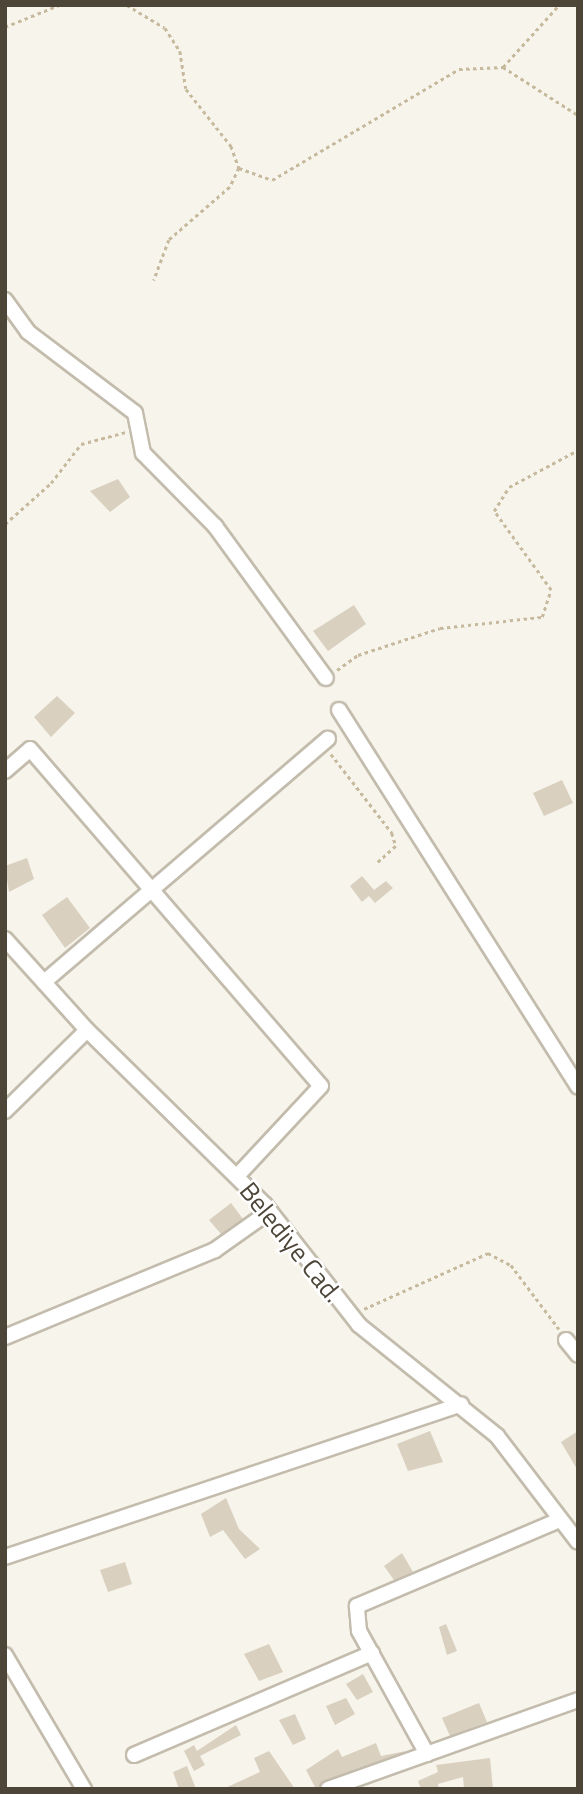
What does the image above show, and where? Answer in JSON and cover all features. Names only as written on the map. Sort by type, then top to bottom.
[{"type":"street","points":[[5,300],[28,332],[135,413],[143,453],[215,526],[326,678]]},
{"type":"street","points":[[339,710],[578,1087]]},
{"type":"street","points":[[44,982],[325,741]]},
{"type":"street","points":[[5,771],[30,748],[153,886],[321,1086],[237,1176]]},
{"type":"street","name":"Belediye Cad.","points":[[5,939],[87,1030],[270,1211],[352,1315],[498,1436],[568,1524],[578,1542]]},
{"type":"street","points":[[5,1111],[87,1030]]},
{"type":"street","points":[[5,1337],[215,1250],[270,1211]]},
{"type":"street","points":[[566,1340],[578,1355]]},
{"type":"street","points":[[5,1557],[461,1404]]},
{"type":"street","points":[[427,1754],[354,1615],[366,1598],[458,1568],[568,1524]]},
{"type":"street","points":[[134,1755],[372,1653]]},
{"type":"street","points":[[5,1655],[84,1789]]},
{"type":"street","points":[[328,1789],[578,1700]]},
{"type":"path","points":[[5,27],[60,5]]},
{"type":"path","points":[[127,5],[165,27],[180,51],[186,89],[231,146],[239,169],[230,187],[169,240],[154,280]]},
{"type":"path","points":[[503,67],[559,5]]},
{"type":"path","points":[[239,169],[272,180],[417,89],[459,69],[503,67],[578,116]]},
{"type":"path","points":[[5,524],[51,483],[81,444],[139,429]]},
{"type":"path","points":[[326,678],[358,655],[440,628],[541,617],[551,590],[494,510],[509,487],[578,450]]},
{"type":"path","points":[[325,741],[392,833],[396,846],[377,863]]},
{"type":"path","points":[[352,1315],[488,1253],[511,1265],[566,1340]]},
{"type":"building","points":[[118,479],[130,497],[110,512],[90,491]]},
{"type":"building","points":[[354,605],[366,624],[328,651],[313,631]]},
{"type":"building","points":[[57,696],[75,713],[51,737],[34,717]]},
{"type":"building","points":[[562,780],[573,803],[544,816],[533,793]]},
{"type":"building","points":[[27,858],[34,879],[9,892],[5,866]]},
{"type":"building","points":[[362,876],[374,890],[386,881],[393,888],[375,903],[369,896],[362,902],[350,886]]},
{"type":"building","points":[[67,897],[90,928],[65,948],[42,915]]},
{"type":"building","points":[[231,1203],[243,1219],[221,1234],[209,1220]]},
{"type":"building","points":[[430,1431],[443,1462],[408,1471],[397,1444]]},
{"type":"building","points":[[578,1431],[578,1471],[561,1442]]},
{"type":"building","points":[[226,1498],[239,1529],[260,1549],[245,1559],[223,1530],[210,1537],[201,1514]]},
{"type":"building","points":[[402,1553],[413,1572],[394,1580],[384,1566]]},
{"type":"building","points":[[125,1562],[132,1584],[108,1592],[100,1570]]},
{"type":"building","points":[[446,1624],[457,1651],[447,1655],[439,1627]]},
{"type":"building","points":[[269,1644],[283,1672],[259,1681],[244,1654]]},
{"type":"building","points":[[363,1674],[373,1692],[357,1700],[346,1684]]},
{"type":"building","points":[[346,1698],[355,1714],[335,1725],[326,1706]]},
{"type":"building","points":[[479,1703],[487,1722],[450,1736],[442,1718]]},
{"type":"building","points":[[295,1714],[306,1739],[293,1745],[279,1720]]},
{"type":"building","points":[[236,1725],[241,1735],[200,1756],[205,1765],[194,1771],[184,1751],[194,1745],[197,1751]]},
{"type":"building","points":[[376,1743],[381,1756],[406,1751],[316,1789],[306,1770],[338,1749],[342,1757]]},
{"type":"building","points":[[269,1751],[295,1789],[223,1789],[260,1772],[254,1758]]},
{"type":"building","points":[[490,1758],[493,1789],[464,1789],[463,1777],[438,1784],[439,1789],[421,1789],[418,1781],[438,1772],[436,1765]]},
{"type":"building","points":[[187,1766],[196,1789],[179,1789],[173,1772]]}]
